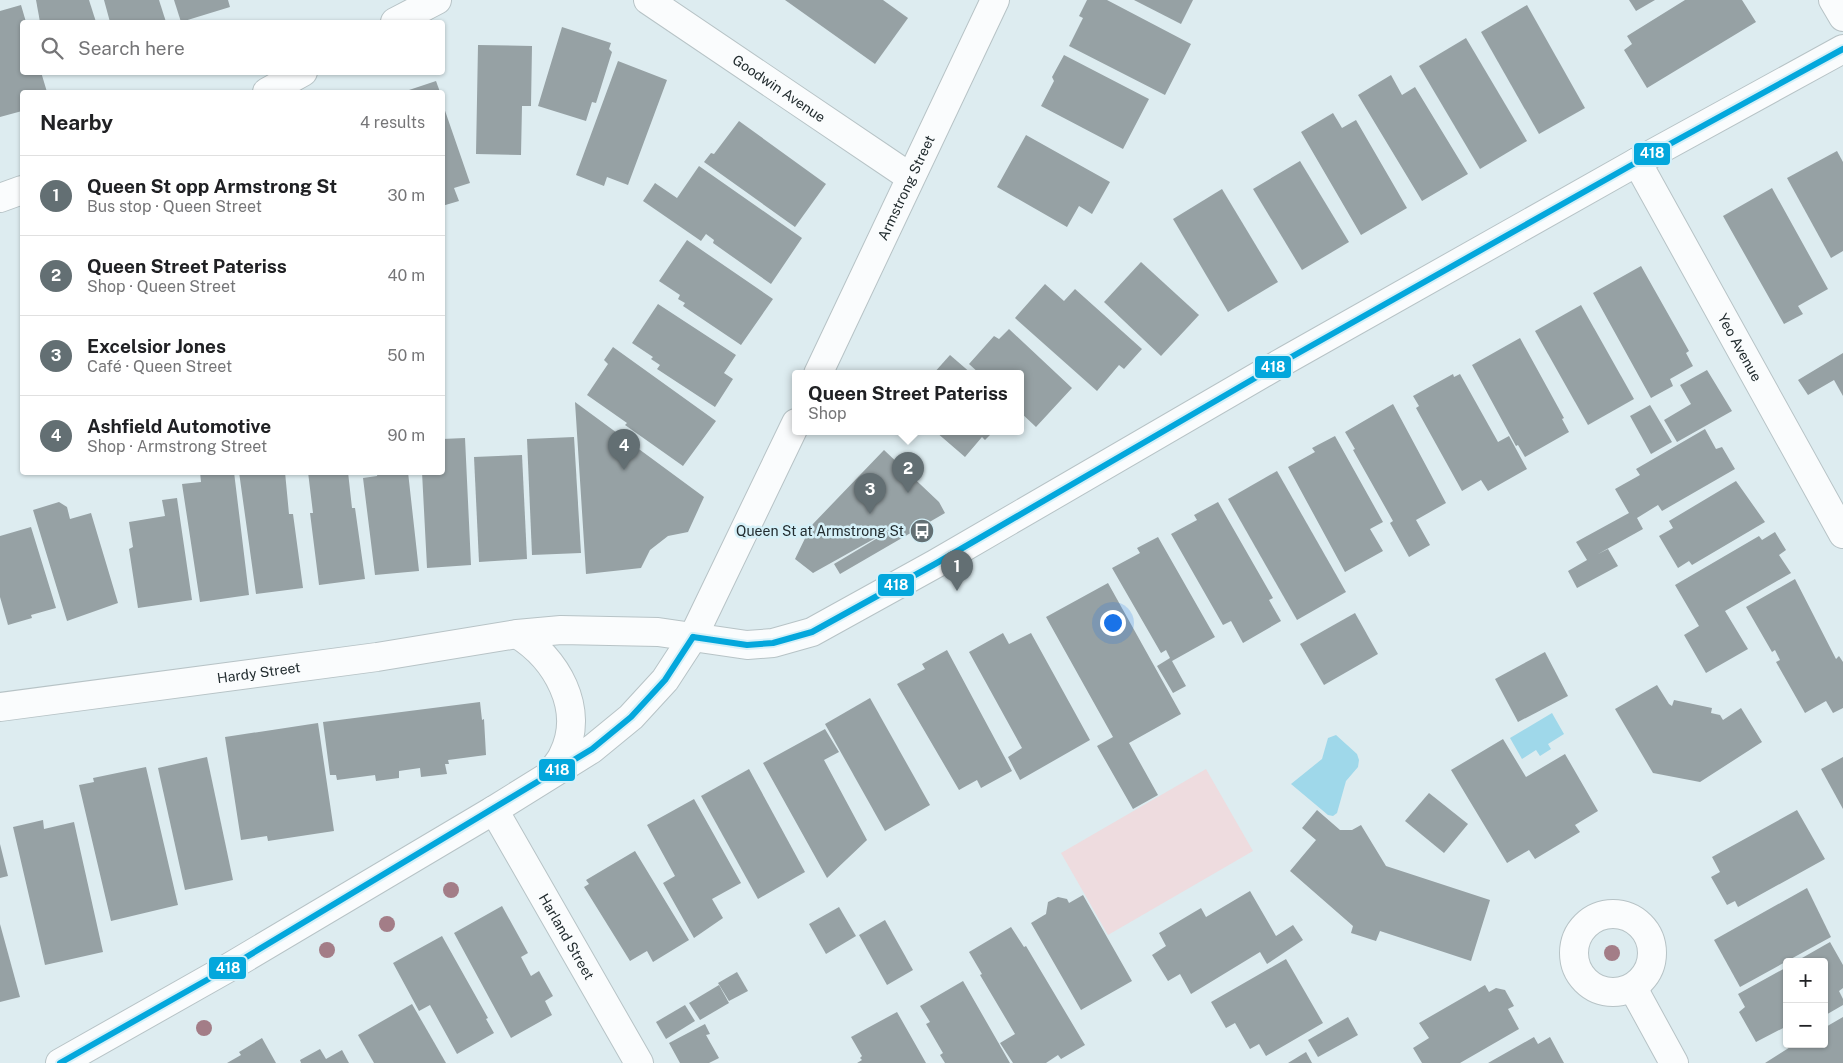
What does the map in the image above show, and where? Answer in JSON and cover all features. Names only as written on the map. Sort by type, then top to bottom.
[{"type":"street","points":[[399,20],[437,0]]},
{"type":"street","name":"Goodwin Avenue","points":[[648,0],[910,177]]},
{"type":"street","name":"Armstrong Street","points":[[820,370],[995,0]]},
{"type":"street","points":[[1833,0],[1843,17]]},
{"type":"street","name":"Hardy Street","points":[[0,707],[377,658],[517,634],[606,630],[658,632],[747,645],[772,643],[812,632],[1636,162],[1843,49]]},
{"type":"street","points":[[271,90],[298,75]]},
{"type":"street","name":"Yeo Avenue","points":[[1636,162],[1843,534]]},
{"type":"street","points":[[0,198],[20,191]]},
{"type":"street","points":[[60,1063],[236,963],[494,810],[592,749],[631,717],[665,680],[693,637],[792,431]]},
{"type":"street","points":[[517,634],[546,656],[565,689],[570,710],[569,733],[564,755],[550,774]]},
{"type":"street","name":"Harland Street","points":[[494,810],[639,1063]]},
{"type":"street","points":[[1633,988],[1674,1063]]},
{"type":"shaded area","points":[[1206,769],[1253,851],[1108,935],[1061,853]]},
{"type":"water","points":[[1552,713],[1564,734],[1548,744],[1551,749],[1540,756],[1536,750],[1522,759],[1510,738]]},
{"type":"water","points":[[1336,735],[1357,754],[1359,760],[1358,767],[1346,781],[1337,813],[1333,816],[1328,815],[1291,784],[1322,759],[1328,738]]},
{"type":"building","points":[[36,0],[89,0],[95,20],[40,20]]},
{"type":"building","points":[[104,0],[159,0],[165,20],[109,20]]},
{"type":"building","points":[[174,0],[228,0],[230,7],[188,20],[180,20]]},
{"type":"building","points":[[785,0],[883,0],[908,18],[875,64]]},
{"type":"building","points":[[1087,0],[1107,0],[1191,44],[1165,95],[1069,46],[1083,18],[1079,16]]},
{"type":"building","points":[[1134,0],[1193,0],[1181,24]]},
{"type":"building","points":[[1629,0],[1655,0],[1636,11]]},
{"type":"building","points":[[1685,0],[1742,0],[1756,22],[1647,88],[1624,50],[1632,44],[1627,36]]},
{"type":"building","points":[[21,5],[25,20],[20,20],[20,75],[42,75],[46,90],[20,90],[20,112],[0,117],[0,11]]},
{"type":"building","points":[[1527,5],[1585,108],[1539,134],[1481,32]]},
{"type":"building","points":[[562,27],[611,43],[609,49],[612,52],[596,103],[592,102],[586,121],[538,106]]},
{"type":"building","points":[[1466,38],[1527,141],[1480,169],[1419,66]]},
{"type":"building","points":[[478,45],[532,46],[531,106],[522,106],[521,155],[476,154]]},
{"type":"building","points":[[1064,55],[1149,99],[1123,149],[1041,106],[1054,81],[1052,77]]},
{"type":"building","points":[[618,61],[667,80],[628,185],[607,177],[604,186],[576,175]]},
{"type":"building","points":[[1391,75],[1402,95],[1415,87],[1468,174],[1422,201],[1358,95]]},
{"type":"building","points":[[436,81],[439,90],[409,90]]},
{"type":"building","points":[[445,111],[470,183],[454,188],[459,201],[445,205]]},
{"type":"building","points":[[1333,113],[1342,128],[1356,120],[1407,208],[1361,235],[1301,132]]},
{"type":"building","points":[[739,121],[826,184],[795,227],[704,162],[711,153],[714,154]]},
{"type":"building","points":[[1026,135],[1110,182],[1092,214],[1079,206],[1067,227],[997,187]]},
{"type":"building","points":[[1837,151],[1843,162],[1843,251],[1831,258],[1787,178]]},
{"type":"building","points":[[1300,161],[1349,242],[1302,270],[1253,189]]},
{"type":"building","points":[[699,166],[802,238],[771,284],[713,243],[714,240],[706,234],[701,241],[643,201],[655,183],[677,198]]},
{"type":"building","points":[[1772,188],[1828,289],[1798,306],[1803,314],[1784,324],[1723,216]]},
{"type":"building","points":[[1222,189],[1278,282],[1228,312],[1173,219]]},
{"type":"building","points":[[687,240],[773,299],[741,345],[683,306],[685,303],[678,299],[680,295],[659,281]]},
{"type":"building","points":[[1141,262],[1199,315],[1161,356],[1104,302]]},
{"type":"building","points":[[1641,266],[1689,351],[1686,353],[1693,366],[1670,379],[1673,386],[1651,398],[1593,293]]},
{"type":"building","points":[[1045,284],[1064,301],[1075,289],[1142,349],[1124,369],[1119,365],[1097,391],[1015,318]]},
{"type":"building","points":[[658,304],[736,355],[724,373],[733,379],[715,407],[657,369],[660,365],[651,359],[653,357],[632,343]]},
{"type":"building","points":[[1581,305],[1634,399],[1588,425],[1535,331]]},
{"type":"building","points":[[1009,329],[1072,388],[1036,427],[1024,416],[1024,370],[976,370],[969,364],[994,336],[999,339]]},
{"type":"building","points":[[1520,338],[1564,418],[1562,419],[1569,432],[1525,457],[1518,445],[1516,446],[1472,365]]},
{"type":"building","points":[[613,347],[716,421],[683,466],[625,425],[627,423],[587,395],[608,364],[604,360]]},
{"type":"building","points":[[1843,353],[1843,396],[1834,380],[1808,395],[1798,380]]},
{"type":"building","points":[[950,355],[967,370],[937,370]]},
{"type":"building","points":[[1707,370],[1732,411],[1677,442],[1664,420],[1691,404],[1680,385]]},
{"type":"building","points":[[1453,374],[1454,377],[1460,374],[1498,442],[1509,436],[1527,469],[1488,491],[1481,480],[1462,491],[1416,408],[1419,406],[1413,396]]},
{"type":"building","points":[[575,402],[704,497],[688,532],[668,536],[650,550],[641,568],[586,574]]},
{"type":"building","points":[[1393,404],[1446,503],[1416,520],[1430,545],[1409,557],[1390,523],[1393,521],[1353,450],[1355,449],[1345,432]]},
{"type":"building","points":[[1650,405],[1672,442],[1651,454],[1630,416]]},
{"type":"building","points":[[1705,429],[1716,449],[1722,447],[1735,469],[1662,511],[1658,505],[1637,518],[1643,529],[1598,554],[1608,549],[1618,566],[1577,588],[1568,571],[1587,560],[1576,542],[1629,513],[1615,489],[1640,475],[1636,469]]},
{"type":"building","points":[[939,435],[990,435],[985,440],[982,437],[965,457]]},
{"type":"building","points":[[1335,436],[1383,522],[1370,529],[1383,551],[1345,572],[1288,467],[1315,452],[1312,448]]},
{"type":"building","points":[[574,437],[581,553],[532,555],[527,439]]},
{"type":"building","points":[[465,438],[471,565],[427,568],[422,475],[445,475],[445,439]]},
{"type":"building","points":[[884,450],[939,502],[945,513],[840,574],[834,564],[906,521],[813,573],[795,559],[811,526]]},
{"type":"building","points":[[522,455],[527,559],[479,562],[474,457]]},
{"type":"building","points":[[1277,471],[1346,592],[1297,620],[1228,499]]},
{"type":"building","points":[[200,475],[234,475],[249,595],[200,602],[182,484],[201,482]]},
{"type":"building","points":[[239,475],[285,475],[289,514],[293,514],[303,588],[256,594]]},
{"type":"building","points":[[308,475],[348,475],[352,508],[355,508],[365,579],[319,585],[310,513],[313,513]]},
{"type":"building","points":[[408,475],[419,571],[375,575],[363,478]]},
{"type":"building","points":[[1736,481],[1765,522],[1692,565],[1689,561],[1678,568],[1659,536],[1673,528],[1669,521]]},
{"type":"building","points":[[177,498],[192,600],[138,608],[129,549],[133,547],[129,522],[165,516],[162,500]]},
{"type":"building","points":[[59,502],[67,507],[70,519],[91,513],[118,603],[67,621],[33,510]]},
{"type":"building","points":[[1218,502],[1273,598],[1269,600],[1281,621],[1243,643],[1231,621],[1223,625],[1171,534],[1197,520],[1194,515]]},
{"type":"building","points":[[31,527],[56,608],[31,615],[32,618],[8,625],[0,597],[0,536]]},
{"type":"building","points":[[1775,532],[1786,550],[1779,555],[1791,573],[1725,611],[1748,649],[1706,673],[1684,635],[1699,626],[1675,585],[1759,536],[1762,540]]},
{"type":"building","points":[[1158,537],[1215,637],[1172,661],[1186,686],[1173,693],[1157,666],[1170,658],[1166,650],[1161,653],[1112,568],[1140,553],[1137,548]]},
{"type":"building","points":[[1795,579],[1836,659],[1839,656],[1843,662],[1843,708],[1833,713],[1826,701],[1805,713],[1776,662],[1780,660],[1775,650],[1772,652],[1746,607]]},
{"type":"building","points":[[1108,583],[1181,714],[1129,743],[1158,795],[1133,809],[1097,746],[1113,737],[1046,617]]},
{"type":"building","points":[[1355,613],[1378,654],[1324,685],[1300,644]]},
{"type":"building","points":[[1003,633],[1009,644],[1031,633],[1090,740],[1020,780],[1008,757],[1022,748],[969,652]]},
{"type":"building","points":[[947,650],[1012,771],[981,788],[977,780],[959,790],[897,684],[925,669],[922,664]]},
{"type":"building","points":[[1545,652],[1568,696],[1518,722],[1495,679]]},
{"type":"building","points":[[1657,685],[1672,706],[1674,700],[1712,708],[1711,713],[1720,715],[1723,720],[1741,708],[1762,742],[1700,782],[1653,773],[1615,709]]},
{"type":"building","points":[[870,698],[930,805],[885,831],[825,724]]},
{"type":"building","points":[[480,702],[482,720],[484,719],[486,755],[448,760],[449,764],[445,764],[447,774],[421,777],[420,768],[399,771],[399,778],[376,781],[375,775],[337,780],[336,775],[330,775],[323,722]]},
{"type":"building","points":[[318,723],[334,831],[268,841],[267,836],[241,840],[225,737]]},
{"type":"building","points":[[825,729],[839,752],[824,760],[867,840],[827,878],[763,763]]},
{"type":"building","points":[[1503,739],[1526,777],[1565,754],[1598,811],[1575,825],[1580,832],[1535,859],[1529,850],[1507,863],[1451,770]]},
{"type":"building","points":[[207,757],[233,880],[185,890],[158,768]]},
{"type":"building","points":[[1843,757],[1843,809],[1821,769]]},
{"type":"building","points":[[146,767],[178,905],[111,921],[79,785],[94,782],[93,778]]},
{"type":"building","points":[[749,769],[805,872],[758,899],[701,796]]},
{"type":"building","points":[[1429,793],[1468,824],[1444,853],[1405,821]]},
{"type":"building","points":[[694,799],[741,883],[712,899],[723,918],[694,938],[663,883],[675,876],[647,825]]},
{"type":"building","points":[[1317,810],[1340,830],[1352,830],[1361,825],[1386,866],[1490,900],[1471,961],[1380,931],[1376,941],[1351,933],[1353,926],[1290,871],[1316,840],[1302,828]]},
{"type":"building","points":[[1797,810],[1825,859],[1738,907],[1735,901],[1727,905],[1711,877],[1720,872],[1712,857]]},
{"type":"building","points":[[43,820],[44,829],[74,822],[103,952],[45,965],[13,827]]},
{"type":"building","points":[[0,844],[8,876],[0,878]]},
{"type":"building","points":[[635,851],[689,940],[653,962],[647,951],[630,961],[584,887],[589,884],[586,880]]},
{"type":"building","points":[[1807,888],[1831,937],[1793,958],[1783,958],[1783,963],[1740,987],[1714,940]]},
{"type":"building","points":[[1250,891],[1276,936],[1293,925],[1303,940],[1267,964],[1260,952],[1191,994],[1180,974],[1168,981],[1152,955],[1166,946],[1159,933],[1201,908],[1206,917]]},
{"type":"building","points":[[1083,895],[1132,981],[1081,1010],[1031,923],[1046,914],[1048,902],[1058,897],[1067,899],[1069,903]]},
{"type":"building","points":[[502,906],[528,953],[521,957],[531,976],[539,971],[553,996],[545,1001],[552,1015],[511,1038],[454,933]]},
{"type":"building","points":[[839,907],[856,936],[826,954],[809,924]]},
{"type":"building","points":[[885,920],[913,970],[887,985],[859,935]]},
{"type":"building","points":[[0,924],[20,997],[0,1002]]},
{"type":"building","points":[[1011,927],[1024,947],[1026,946],[1085,1045],[1061,1059],[1058,1055],[1046,1063],[1013,1063],[1000,1043],[1015,1034],[980,975],[982,974],[969,952]]},
{"type":"building","points":[[442,936],[488,1018],[486,1019],[494,1033],[457,1054],[430,1005],[419,1011],[393,963]]},
{"type":"building","points":[[1830,942],[1843,965],[1843,988],[1839,991],[1843,999],[1843,1005],[1828,1014],[1828,958],[1802,958]]},
{"type":"building","points":[[1286,959],[1323,1023],[1266,1056],[1259,1044],[1250,1049],[1235,1023],[1226,1028],[1211,1002]]},
{"type":"building","points":[[1783,969],[1783,1028],[1756,1042],[1739,1012],[1745,1007],[1738,994]]},
{"type":"building","points":[[737,972],[748,991],[729,1001],[718,983]]},
{"type":"building","points":[[963,981],[1010,1063],[945,1063],[940,1055],[943,1053],[926,1024],[930,1022],[920,1006]]},
{"type":"building","points":[[719,985],[729,1003],[700,1020],[689,1003]]},
{"type":"building","points":[[1485,985],[1489,992],[1496,988],[1505,990],[1514,1006],[1508,1009],[1519,1029],[1460,1063],[1422,1063],[1413,1048],[1429,1038],[1419,1023]]},
{"type":"building","points":[[412,1004],[446,1063],[374,1063],[358,1035]]},
{"type":"building","points":[[685,1005],[695,1021],[666,1039],[656,1022]]},
{"type":"building","points":[[897,1012],[926,1063],[857,1063],[862,1060],[860,1058],[862,1056],[851,1037]]},
{"type":"building","points":[[1348,1017],[1358,1035],[1318,1057],[1308,1040]]},
{"type":"building","points":[[1843,1017],[1843,1063],[1765,1063],[1789,1048],[1828,1048],[1828,1026]]},
{"type":"building","points":[[705,1024],[710,1034],[706,1035],[719,1058],[709,1063],[680,1063],[669,1043]]},
{"type":"building","points":[[1534,1037],[1538,1044],[1550,1037],[1564,1063],[1488,1063]]},
{"type":"building","points":[[262,1038],[276,1063],[227,1063],[241,1055],[239,1052]]},
{"type":"building","points":[[320,1049],[326,1059],[342,1050],[349,1063],[301,1063],[300,1060]]},
{"type":"building","points":[[1306,1052],[1312,1063],[1288,1063]]},
{"type":"transit line","name":"418","points":[[693,637],[747,645],[773,643],[812,632],[935,564],[1286,360],[1637,162],[1843,49]]},
{"type":"transit line","name":"418","points":[[60,1063],[228,968],[592,749],[631,717],[665,680],[693,637]]},
{"type":"place","name":"Ashfield Automotive","points":[[624,470]]},
{"type":"place","name":"Queen Street Pateriss","points":[[908,493]]},
{"type":"place","name":"Excelsior Jones","points":[[870,514]]},
{"type":"place","name":"Queen St at Armstrong St","points":[[922,531]]},
{"type":"place","name":"Queen St opp Armstrong St","points":[[957,591]]}]
